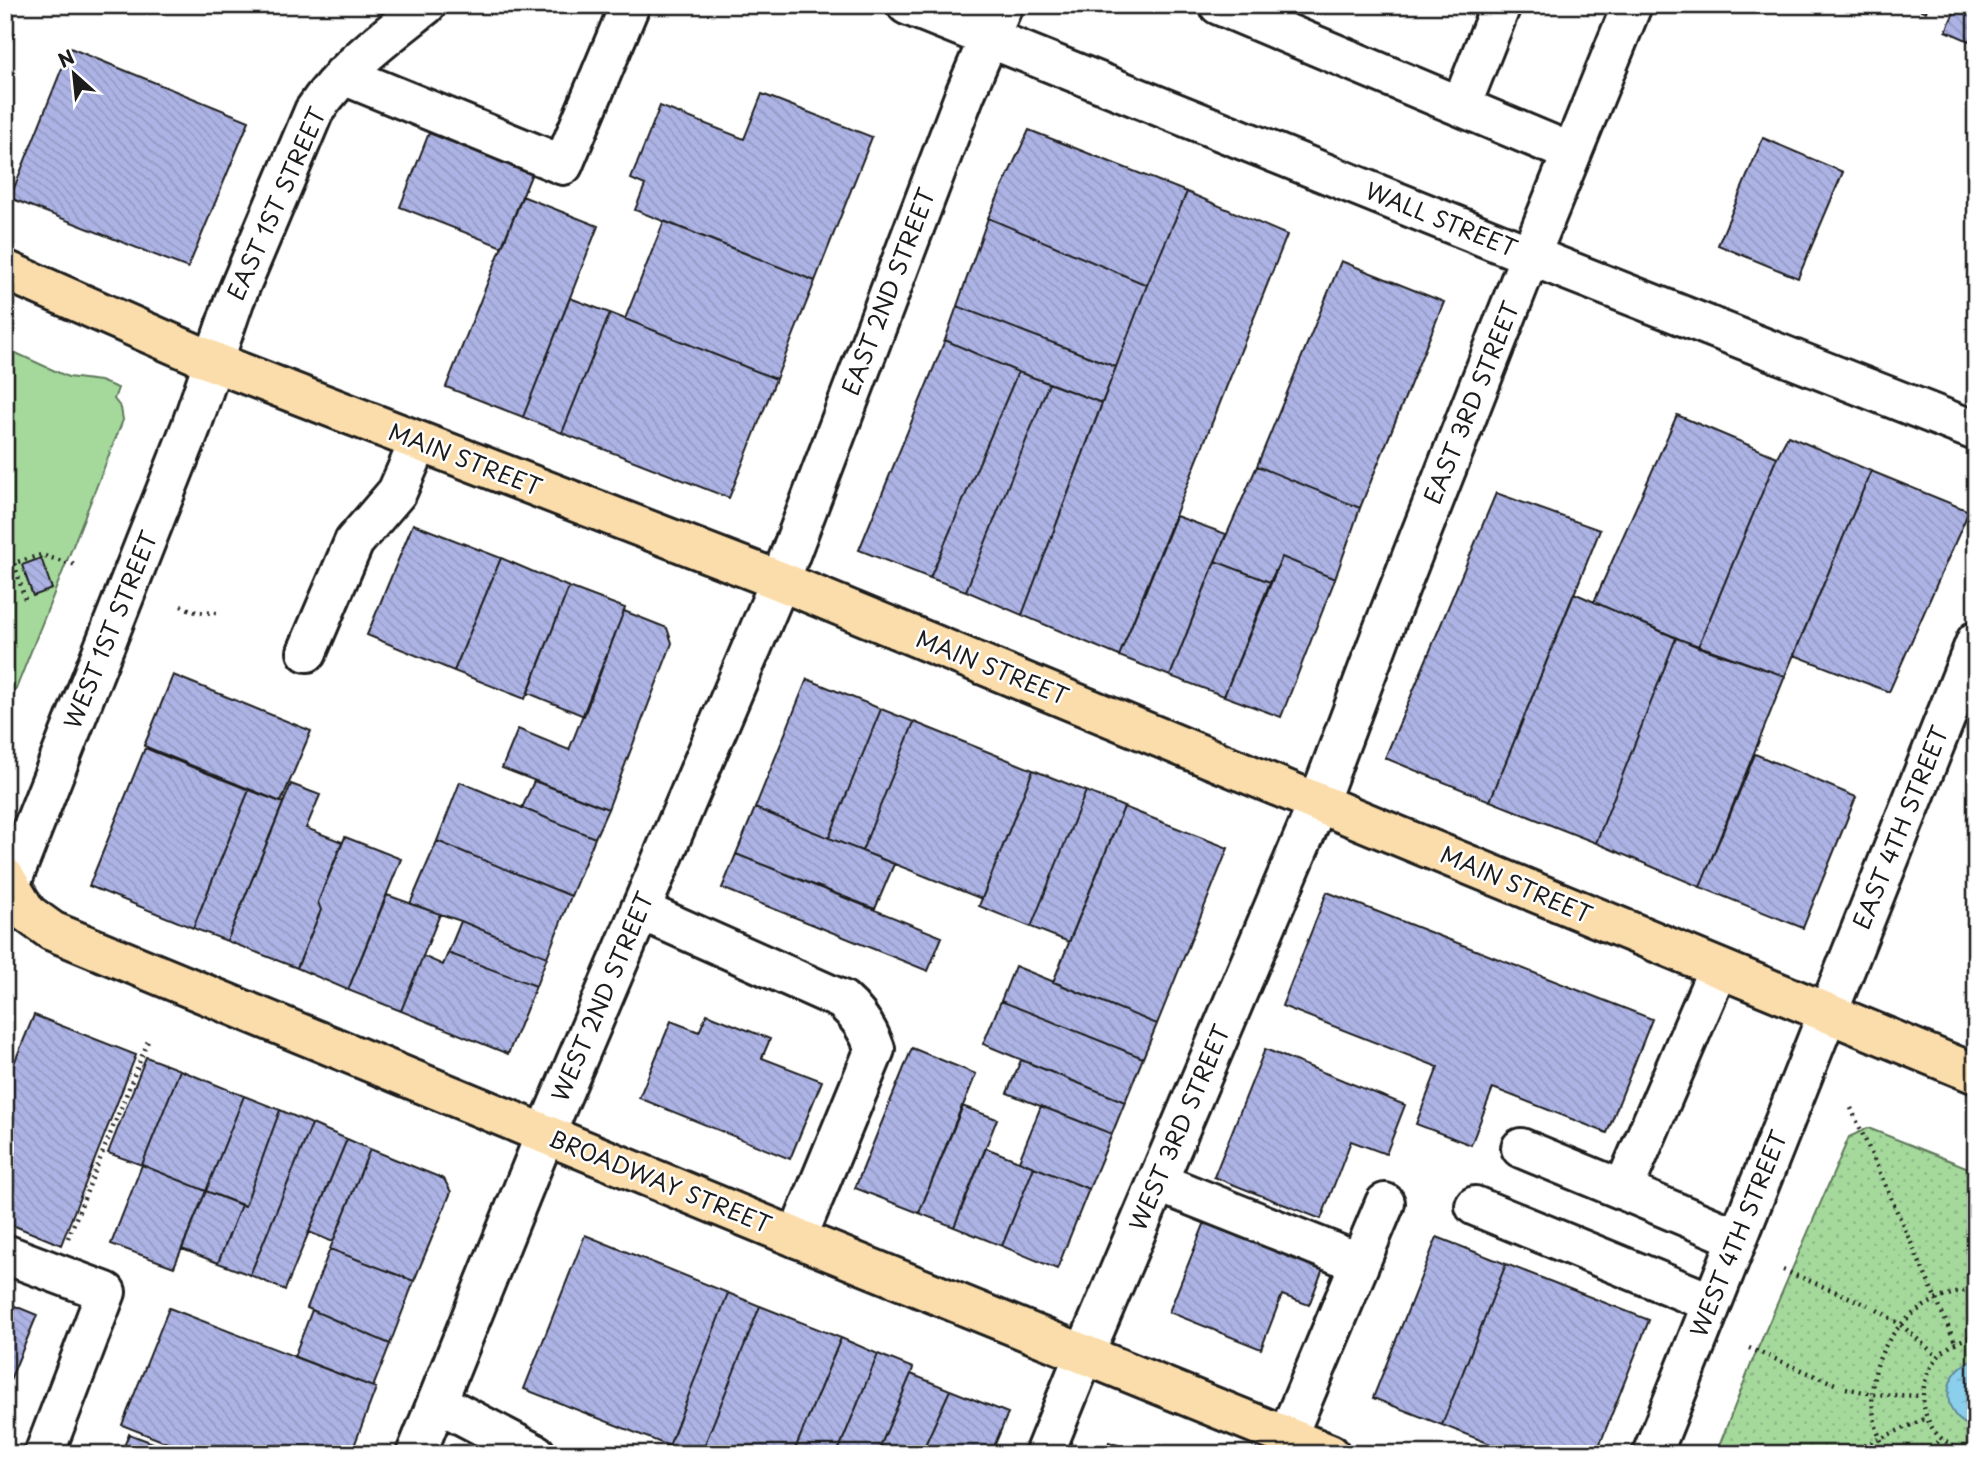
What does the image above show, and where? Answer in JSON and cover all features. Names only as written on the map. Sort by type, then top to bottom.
[{"type":"main road","name":"MAIN STREET","points":[[5,270],[214,362],[780,581],[1976,1074]]},
{"type":"main road","name":"BROADWAY STREET","points":[[7,886],[27,913],[52,931],[1329,1454]]},
{"type":"street","name":"EAST 1ST STREET","points":[[214,362],[234,301],[314,111],[343,75],[426,5]]},
{"type":"street","points":[[343,75],[563,165],[630,5]]},
{"type":"street","name":"WALL STREET","points":[[908,5],[996,21],[1530,256],[1976,431]]},
{"type":"street","points":[[1219,5],[1572,153]]},
{"type":"street","points":[[1461,106],[1501,5]]},
{"type":"street","name":"EAST 3RD STREET","points":[[1318,803],[1530,256],[1632,5]]},
{"type":"street","name":"EAST 2ND STREET","points":[[780,581],[960,107],[996,21]]},
{"type":"street","name":"WEST 1ST STREET","points":[[7,886],[191,427],[214,362]]},
{"type":"street","points":[[307,652],[354,542],[397,492],[419,442]]},
{"type":"street","name":"WEST 2ND STREET","points":[[416,1454],[545,1135],[780,581]]},
{"type":"street","name":"EAST 4TH STREET","points":[[1827,1014],[1976,641]]},
{"type":"street","name":"WEST 3RD STREET","points":[[1044,1454],[1318,803]]},
{"type":"street","points":[[640,910],[842,1000],[853,1009],[870,1035],[875,1049],[797,1238]]},
{"type":"street","points":[[1623,1190],[1717,969]]},
{"type":"street","name":"WEST 4TH STREET","points":[[1652,1454],[1827,1014]]},
{"type":"street","points":[[1521,1148],[1737,1238]]},
{"type":"street","points":[[1157,1182],[1360,1262]]},
{"type":"street","points":[[1287,1437],[1385,1203]]},
{"type":"street","points":[[1475,1206],[1712,1303]]},
{"type":"street","points":[[5,1254],[107,1292],[44,1454]]},
{"type":"street","points":[[437,1402],[536,1454]]},
{"type":"path","points":[[25,599],[14,563],[41,555],[76,565]]},
{"type":"path","points":[[181,606],[196,612],[217,613]]},
{"type":"path","points":[[54,1272],[148,1041]]},
{"type":"path","points":[[1851,1108],[1955,1342]]},
{"type":"path","points":[[1783,1270],[1867,1306]]},
{"type":"path","points":[[1887,1454],[1873,1418],[1872,1394],[1876,1369],[1886,1345],[1900,1324],[1917,1310],[1957,1291],[1976,1289]]},
{"type":"path","points":[[1877,1310],[1900,1324],[1937,1356]]},
{"type":"path","points":[[1976,1336],[1955,1342],[1937,1356],[1929,1368],[1922,1396],[1927,1418],[1941,1438],[1953,1447],[1976,1453]]},
{"type":"path","points":[[1749,1349],[1835,1384]]},
{"type":"path","points":[[1846,1388],[1872,1394],[1922,1396]]},
{"type":"path","points":[[1845,1454],[1927,1418]]},
{"type":"path","points":[[1928,1454],[1941,1438]]},
{"type":"green space","points":[[5,348],[68,377],[100,381],[118,388],[114,399],[121,408],[123,420],[8,709],[5,709]]},
{"type":"green space","points":[[1868,1128],[1976,1171],[1976,1454],[1716,1454],[1752,1362],[1849,1137]]},
{"type":"water","points":[[1976,1359],[1976,1428],[1955,1415],[1948,1394],[1955,1373],[1964,1364]]},
{"type":"building","points":[[5,5],[15,5],[5,29]]},
{"type":"building","points":[[1908,5],[1928,5],[1926,12]]},
{"type":"building","points":[[1957,5],[1976,5],[1976,44],[1946,31]]},
{"type":"building","points":[[70,48],[249,121],[188,268],[10,198]]},
{"type":"building","points":[[762,94],[872,137],[815,281],[635,210],[645,185],[631,179],[660,106],[744,139]]},
{"type":"building","points":[[1029,130],[1187,192],[1147,285],[988,218]]},
{"type":"building","points":[[429,133],[532,173],[502,247],[400,207]]},
{"type":"building","points":[[1763,138],[1843,172],[1798,278],[1718,245]]},
{"type":"building","points":[[1187,192],[1287,235],[1119,656],[1022,615],[1147,285]]},
{"type":"building","points":[[522,196],[598,226],[523,417],[446,387]]},
{"type":"building","points":[[988,218],[1147,285],[1116,367],[957,306]]},
{"type":"building","points":[[664,221],[815,281],[776,379],[625,319]]},
{"type":"building","points":[[1341,261],[1444,302],[1360,508],[1257,466]]},
{"type":"building","points":[[570,298],[610,313],[562,433],[523,417]]},
{"type":"building","points":[[957,306],[1116,367],[1102,403],[1018,372],[945,340]]},
{"type":"building","points":[[610,313],[776,379],[729,498],[562,433]]},
{"type":"building","points":[[945,340],[1018,372],[930,578],[859,550]]},
{"type":"building","points":[[1018,372],[1049,383],[966,591],[930,578]]},
{"type":"building","points":[[1049,383],[1102,403],[1022,615],[966,591]]},
{"type":"building","points":[[1677,415],[1777,457],[1698,647],[1594,602]]},
{"type":"building","points":[[1788,436],[1871,471],[1785,676],[1698,647]]},
{"type":"building","points":[[1257,466],[1360,508],[1335,579],[1282,557],[1270,582],[1215,561]]},
{"type":"building","points":[[1871,471],[1969,511],[1889,692],[1794,655]]},
{"type":"building","points":[[1496,493],[1600,530],[1490,801],[1385,758]]},
{"type":"building","points":[[1176,516],[1226,534],[1170,676],[1119,656]]},
{"type":"building","points":[[413,524],[501,558],[454,671],[367,635]]},
{"type":"building","points":[[1282,557],[1335,579],[1281,717],[1224,696]]},
{"type":"building","points":[[41,558],[52,589],[33,596],[22,565]]},
{"type":"building","points":[[501,558],[569,587],[525,699],[454,671]]},
{"type":"building","points":[[1215,561],[1270,582],[1224,696],[1170,676]]},
{"type":"building","points":[[569,587],[625,608],[584,716],[528,693]]},
{"type":"building","points":[[1574,593],[1676,638],[1596,843],[1490,801]]},
{"type":"building","points":[[624,611],[667,628],[672,643],[608,809],[502,768],[518,729],[569,750]]},
{"type":"building","points":[[1676,638],[1785,676],[1700,887],[1596,843]]},
{"type":"building","points":[[173,675],[311,731],[281,802],[144,746]]},
{"type":"building","points":[[807,679],[881,709],[829,838],[755,808]]},
{"type":"building","points":[[881,709],[914,722],[862,851],[829,838]]},
{"type":"building","points":[[914,722],[1033,770],[982,899],[862,851]]},
{"type":"building","points":[[145,748],[249,790],[193,928],[89,886]]},
{"type":"building","points":[[1755,754],[1856,797],[1803,928],[1700,887]]},
{"type":"building","points":[[1033,770],[1086,791],[1031,927],[979,906]]},
{"type":"building","points":[[534,781],[608,809],[595,838],[522,808]]},
{"type":"building","points":[[460,782],[595,838],[571,896],[437,841]]},
{"type":"building","points":[[291,784],[320,795],[306,828],[342,842],[318,902],[321,910],[297,968],[227,941]]},
{"type":"building","points":[[249,790],[283,803],[227,941],[193,928]]},
{"type":"building","points":[[1086,791],[1124,807],[1069,942],[1031,927]]},
{"type":"building","points":[[1124,807],[1228,848],[1157,1024],[1053,982]]},
{"type":"building","points":[[755,808],[894,864],[875,909],[736,854]]},
{"type":"building","points":[[345,837],[401,859],[348,990],[297,968],[321,910],[318,902]]},
{"type":"building","points":[[437,841],[571,896],[547,957],[461,921],[410,904]]},
{"type":"building","points":[[736,854],[942,937],[928,971],[722,888]]},
{"type":"building","points":[[1327,892],[1652,1019],[1607,1133],[1493,1088],[1471,1145],[1416,1124],[1438,1067],[1282,1006]]},
{"type":"building","points":[[387,895],[440,914],[401,1011],[348,990]]},
{"type":"building","points":[[461,921],[547,957],[536,986],[448,953]]},
{"type":"building","points":[[448,953],[536,986],[508,1054],[401,1011],[423,956],[443,965]]},
{"type":"building","points":[[1015,966],[1157,1024],[1143,1058],[1001,1001]]},
{"type":"building","points":[[1001,1001],[1143,1058],[1125,1102],[983,1044]]},
{"type":"building","points":[[707,1014],[770,1039],[762,1058],[822,1081],[790,1159],[639,1098],[671,1021],[699,1032]]},
{"type":"building","points":[[34,1015],[136,1055],[61,1245],[5,1222],[5,1085]]},
{"type":"building","points":[[912,1048],[976,1074],[919,1213],[855,1188]]},
{"type":"building","points":[[1265,1049],[1405,1105],[1386,1154],[1351,1141],[1321,1219],[1214,1177]]},
{"type":"building","points":[[146,1057],[180,1070],[142,1165],[108,1153]]},
{"type":"building","points":[[1021,1060],[1125,1102],[1112,1134],[1007,1093]]},
{"type":"building","points":[[180,1070],[244,1096],[206,1191],[142,1165]]},
{"type":"building","points":[[244,1096],[280,1110],[245,1206],[206,1191]]},
{"type":"building","points":[[962,1106],[997,1119],[954,1227],[919,1213]]},
{"type":"building","points":[[1041,1106],[1112,1134],[1089,1189],[1019,1161]]},
{"type":"building","points":[[280,1110],[312,1124],[250,1275],[218,1263],[241,1205],[245,1206]]},
{"type":"building","points":[[312,1124],[347,1139],[285,1290],[250,1275]]},
{"type":"building","points":[[347,1139],[370,1149],[333,1242],[309,1232]]},
{"type":"building","points":[[986,1148],[1034,1167],[1002,1246],[954,1227]]},
{"type":"building","points":[[370,1149],[444,1179],[451,1192],[414,1281],[330,1249]]},
{"type":"building","points":[[142,1165],[206,1191],[174,1267],[111,1244]]},
{"type":"building","points":[[1034,1167],[1089,1189],[1057,1269],[1002,1246]]},
{"type":"building","points":[[206,1191],[241,1205],[218,1263],[182,1249]]},
{"type":"building","points":[[1205,1222],[1265,1246],[1326,1261],[1309,1305],[1282,1295],[1261,1349],[1169,1312]]},
{"type":"building","points":[[585,1235],[728,1293],[669,1446],[524,1389]]},
{"type":"building","points":[[1437,1237],[1506,1264],[1442,1425],[1373,1398]]},
{"type":"building","points":[[330,1249],[414,1281],[390,1344],[307,1308]]},
{"type":"building","points":[[1506,1264],[1649,1320],[1596,1454],[1516,1454],[1442,1425]]},
{"type":"building","points":[[728,1293],[760,1306],[701,1454],[666,1454]]},
{"type":"building","points":[[5,1302],[37,1315],[5,1392]]},
{"type":"building","points":[[760,1306],[841,1338],[793,1454],[701,1454]]},
{"type":"building","points":[[169,1308],[376,1388],[351,1454],[195,1454],[122,1425]]},
{"type":"building","points":[[312,1310],[390,1344],[373,1387],[294,1357]]},
{"type":"building","points":[[841,1338],[878,1354],[837,1454],[793,1454]]},
{"type":"building","points":[[878,1354],[913,1368],[911,1374],[877,1454],[837,1454]]},
{"type":"building","points":[[911,1374],[950,1390],[921,1454],[877,1454]]},
{"type":"building","points":[[950,1390],[1008,1413],[991,1454],[921,1454]]},
{"type":"building","points":[[129,1434],[182,1454],[121,1454]]},
{"type":"building","points":[[1109,1442],[1140,1454],[1105,1454]]}]
